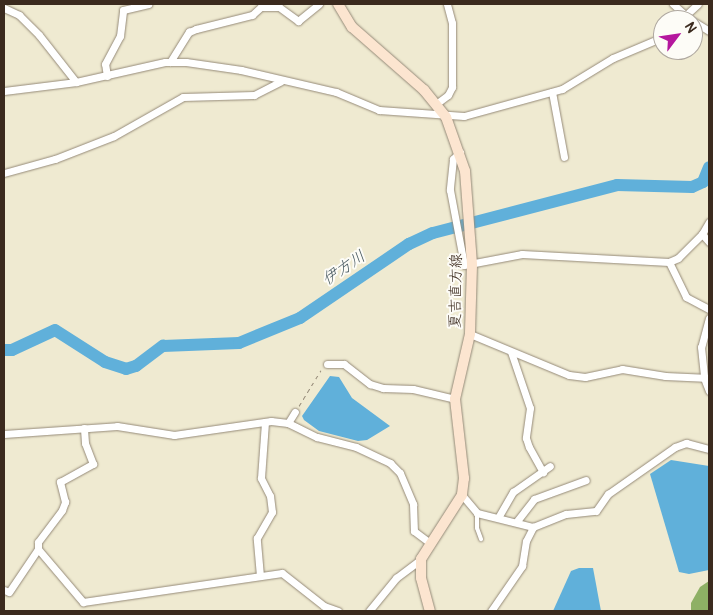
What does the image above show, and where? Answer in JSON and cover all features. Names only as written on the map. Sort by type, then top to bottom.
[{"type":"main road","name":"夏吉直方線","points":[[338,4],[352,27],[424,90],[436,104],[446,117],[460,152],[469,212],[472,265],[470,334],[455,399],[464,478],[462,494]]},
{"type":"main road","points":[[431,611],[421,578],[421,559],[462,494]]},
{"type":"street","points":[[107,76],[105,64],[120,36],[123,10],[148,4]]},
{"type":"street","points":[[170,62],[189,32],[196,29],[252,15],[260,7],[279,7],[298,21],[318,4]]},
{"type":"street","points":[[436,104],[448,95],[452,87],[452,23],[447,4]]},
{"type":"street","points":[[4,8],[19,15],[39,35],[76,82]]},
{"type":"street","points":[[4,91],[76,82],[170,62],[241,70],[281,81],[336,92],[378,110],[446,117],[464,116],[552,92],[575,82],[612,58],[653,41]]},
{"type":"street","points":[[4,173],[55,159],[114,136],[182,97],[254,95],[281,81]]},
{"type":"street","points":[[552,92],[564,157]]},
{"type":"street","points":[[460,152],[453,159],[450,190],[453,217],[464,265],[522,254],[669,262],[678,258],[702,234],[709,222]]},
{"type":"street","points":[[702,234],[709,242]]},
{"type":"street","points":[[669,262],[686,297],[709,310]]},
{"type":"street","points":[[709,318],[701,347],[709,391]]},
{"type":"street","points":[[470,334],[569,375],[585,376],[622,369],[707,378]]},
{"type":"street","points":[[511,352],[530,408],[526,438],[543,472]]},
{"type":"street","points":[[327,364],[344,364],[370,384],[383,388],[412,389],[455,399]]},
{"type":"street","points":[[288,423],[295,412]]},
{"type":"street","points":[[260,576],[257,538],[272,512],[270,496],[261,478],[265,422]]},
{"type":"street","points":[[4,434],[125,427],[174,435],[265,422],[288,423],[317,437],[356,447],[390,464],[400,473],[413,504],[414,531],[430,544]]},
{"type":"street","points":[[4,590],[9,592],[38,549],[38,542],[65,502],[60,482],[93,464],[85,443],[84,428]]},
{"type":"street","points":[[491,611],[522,566],[526,541],[533,527],[566,514],[596,511],[608,494],[675,447],[686,444],[709,449]]},
{"type":"street","points":[[500,516],[514,492],[550,466]]},
{"type":"street","points":[[517,521],[534,499],[586,480]]},
{"type":"street","points":[[462,494],[477,513],[500,516],[533,527]]},
{"type":"street","points":[[38,549],[83,602],[282,573],[324,606],[338,611]]},
{"type":"street","points":[[369,611],[396,578],[421,559]]},
{"type":"lane","points":[[477,513],[477,528],[481,539]]},
{"type":"path","points":[[295,412],[327,364]]},
{"type":"green space","points":[[709,581],[709,611],[691,611],[691,603],[700,587]]},
{"type":"water","points":[[330,376],[339,377],[352,398],[390,426],[367,440],[358,441],[319,431],[304,420],[302,416]]},
{"type":"water","points":[[671,460],[709,466],[709,570],[689,574],[679,572],[650,474]]},
{"type":"water","points":[[579,568],[593,568],[601,611],[553,611],[571,571]]},
{"type":"waterway","name":"伊方川","points":[[4,350],[12,350],[55,330],[105,362],[126,369],[136,366],[163,346],[239,343],[300,318],[409,244],[433,233],[617,185],[692,187],[703,182],[709,167]]},
{"type":"waterway","name":"伊方川","points":[[703,182],[709,178]]}]
